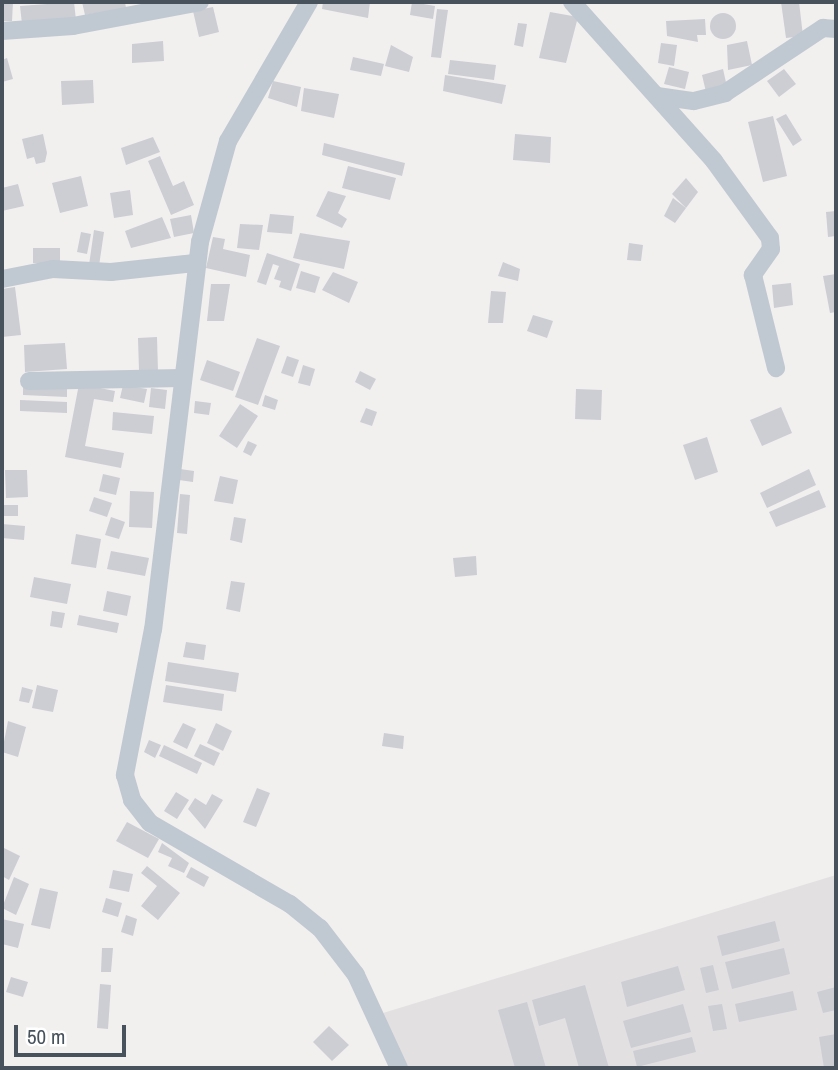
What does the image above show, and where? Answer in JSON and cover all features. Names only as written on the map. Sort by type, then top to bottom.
[{"type":"street","points":[[2,31],[73,26],[200,2]]},
{"type":"street","points":[[309,2],[228,141],[195,263],[153,629],[126,757],[132,800],[161,831],[280,898],[320,928],[356,975],[399,1068]]},
{"type":"street","points":[[572,2],[714,161],[770,238],[771,249],[753,275],[776,368]]},
{"type":"street","points":[[657,96],[694,101],[725,93],[823,27],[836,33]]},
{"type":"street","points":[[2,279],[53,269],[110,272],[195,263]]},
{"type":"street","points":[[29,381],[181,378]]},
{"type":"shaded area","points":[[836,875],[836,1068],[408,1068],[383,1013]]},
{"type":"building","points":[[2,2],[13,2],[12,21],[2,21]]},
{"type":"building","points":[[74,2],[76,20],[22,24],[20,6]]},
{"type":"building","points":[[82,2],[125,2],[126,8],[85,15]]},
{"type":"building","points":[[323,2],[370,2],[368,18],[322,9]]},
{"type":"building","points":[[412,2],[435,6],[433,19],[410,15]]},
{"type":"building","points":[[781,2],[799,2],[803,36],[786,38]]},
{"type":"building","points":[[213,7],[219,32],[199,37],[193,11]]},
{"type":"building","points":[[437,9],[448,10],[441,58],[431,57]]},
{"type":"building","points":[[550,12],[578,17],[566,63],[539,58]]},
{"type":"building","points":[[723,13],[732,17],[736,26],[732,35],[723,39],[714,35],[710,26],[714,17]]},
{"type":"building","points":[[705,19],[706,35],[697,35],[698,42],[667,36],[666,21]]},
{"type":"building","points":[[518,23],[527,24],[523,47],[514,45]]},
{"type":"building","points":[[163,41],[164,61],[132,63],[132,44]]},
{"type":"building","points":[[747,41],[752,65],[728,70],[727,45]]},
{"type":"building","points":[[661,43],[677,45],[674,66],[658,63]]},
{"type":"building","points":[[391,45],[413,57],[409,72],[385,66]]},
{"type":"building","points":[[353,57],[384,64],[381,76],[350,70]]},
{"type":"building","points":[[7,58],[13,79],[2,82],[2,60]]},
{"type":"building","points":[[450,60],[496,65],[494,80],[448,74]]},
{"type":"building","points":[[669,67],[689,72],[685,89],[664,84]]},
{"type":"building","points":[[723,69],[727,87],[706,92],[702,75]]},
{"type":"building","points":[[784,69],[796,84],[779,97],[767,81]]},
{"type":"building","points":[[445,75],[506,85],[502,104],[443,91]]},
{"type":"building","points":[[93,80],[94,103],[62,105],[61,81]]},
{"type":"building","points":[[273,81],[301,87],[297,107],[268,98]]},
{"type":"building","points":[[304,88],[339,94],[334,118],[301,111]]},
{"type":"building","points":[[786,114],[802,140],[793,146],[776,119]]},
{"type":"building","points":[[773,116],[787,176],[763,182],[748,122]]},
{"type":"building","points":[[43,134],[47,153],[45,162],[36,164],[34,157],[27,159],[22,139]]},
{"type":"building","points":[[515,134],[551,137],[550,163],[513,160]]},
{"type":"building","points":[[153,137],[160,152],[126,165],[121,148]]},
{"type":"building","points":[[324,143],[405,163],[402,176],[322,155]]},
{"type":"building","points":[[160,156],[173,186],[184,181],[194,205],[171,215],[148,161]]},
{"type":"building","points":[[348,166],[396,178],[390,200],[342,188]]},
{"type":"building","points":[[81,176],[88,206],[60,213],[52,183]]},
{"type":"building","points":[[686,178],[698,192],[686,208],[672,194]]},
{"type":"building","points":[[18,184],[24,206],[2,211],[2,188]]},
{"type":"building","points":[[130,190],[133,215],[114,218],[110,193]]},
{"type":"building","points":[[328,191],[346,196],[338,213],[347,219],[342,228],[316,216]]},
{"type":"building","points":[[673,198],[686,208],[675,223],[664,216]]},
{"type":"building","points":[[836,211],[836,236],[828,237],[826,212]]},
{"type":"building","points":[[270,214],[294,216],[292,234],[267,232]]},
{"type":"building","points":[[191,215],[194,233],[174,237],[170,219]]},
{"type":"building","points":[[162,217],[171,238],[131,248],[125,231]]},
{"type":"building","points":[[240,224],[263,225],[259,250],[237,248]]},
{"type":"building","points":[[94,230],[104,232],[99,266],[89,265]]},
{"type":"building","points":[[81,232],[91,234],[87,254],[77,252]]},
{"type":"building","points":[[300,233],[350,241],[344,269],[293,258]]},
{"type":"building","points":[[213,237],[225,239],[223,249],[250,255],[246,277],[206,268]]},
{"type":"building","points":[[629,243],[643,245],[641,261],[627,260]]},
{"type":"building","points":[[33,248],[60,248],[60,263],[33,263]]},
{"type":"building","points":[[267,253],[300,264],[291,291],[279,287],[281,281],[274,279],[279,266],[273,264],[266,285],[257,282]]},
{"type":"building","points":[[503,262],[520,269],[518,281],[498,276]]},
{"type":"building","points":[[301,271],[320,277],[315,293],[296,288]]},
{"type":"building","points":[[333,272],[358,282],[349,303],[322,290]]},
{"type":"building","points":[[836,274],[836,312],[830,313],[823,276]]},
{"type":"building","points":[[791,283],[793,305],[774,308],[772,285]]},
{"type":"building","points":[[211,284],[230,284],[224,321],[207,321]]},
{"type":"building","points":[[15,287],[21,335],[2,337],[2,289]]},
{"type":"building","points":[[491,291],[506,292],[503,323],[488,323]]},
{"type":"building","points":[[533,315],[553,321],[547,338],[527,331]]},
{"type":"building","points":[[157,337],[158,372],[139,371],[138,338]]},
{"type":"building","points":[[257,338],[280,346],[258,405],[235,397]]},
{"type":"building","points":[[65,343],[67,369],[25,372],[24,345]]},
{"type":"building","points":[[287,356],[299,360],[293,377],[281,373]]},
{"type":"building","points":[[207,360],[240,372],[233,391],[200,380]]},
{"type":"building","points":[[303,365],[315,369],[310,386],[298,383]]},
{"type":"building","points":[[360,371],[376,379],[370,390],[355,382]]},
{"type":"building","points":[[79,384],[115,391],[113,402],[94,399],[85,446],[124,453],[121,468],[65,457]]},
{"type":"building","points":[[123,385],[147,389],[144,403],[120,398]]},
{"type":"building","points":[[23,386],[67,387],[67,397],[23,395]]},
{"type":"building","points":[[151,388],[167,390],[165,409],[149,407]]},
{"type":"building","points":[[576,389],[602,390],[601,420],[575,419]]},
{"type":"building","points":[[265,395],[278,400],[275,410],[262,406]]},
{"type":"building","points":[[20,400],[67,402],[67,413],[20,411]]},
{"type":"building","points":[[195,401],[211,403],[209,415],[194,413]]},
{"type":"building","points":[[240,404],[258,416],[237,448],[219,436]]},
{"type":"building","points":[[781,407],[792,433],[762,446],[750,420]]},
{"type":"building","points":[[366,408],[377,412],[372,426],[360,422]]},
{"type":"building","points":[[113,412],[154,416],[152,434],[112,430]]},
{"type":"building","points":[[707,437],[718,472],[695,480],[683,445]]},
{"type":"building","points":[[248,441],[257,445],[251,456],[243,452]]},
{"type":"building","points":[[180,469],[194,471],[193,482],[179,480]]},
{"type":"building","points":[[809,469],[816,485],[767,508],[760,493]]},
{"type":"building","points":[[5,470],[27,470],[28,497],[6,498]]},
{"type":"building","points":[[103,474],[120,478],[116,495],[99,491]]},
{"type":"building","points":[[220,476],[238,480],[233,504],[214,501]]},
{"type":"building","points":[[819,490],[826,507],[776,527],[769,512]]},
{"type":"building","points":[[130,491],[154,492],[152,528],[129,527]]},
{"type":"building","points":[[180,494],[190,495],[187,534],[177,533]]},
{"type":"building","points":[[94,497],[112,503],[107,517],[89,511]]},
{"type":"building","points":[[2,505],[18,505],[18,516],[2,516]]},
{"type":"building","points":[[111,517],[125,522],[119,539],[105,535]]},
{"type":"building","points":[[234,517],[246,519],[242,543],[230,540]]},
{"type":"building","points":[[2,524],[25,526],[24,540],[2,538]]},
{"type":"building","points":[[76,534],[101,539],[96,568],[71,564]]},
{"type":"building","points":[[111,551],[149,558],[145,576],[107,569]]},
{"type":"building","points":[[476,556],[477,575],[455,577],[453,558]]},
{"type":"building","points":[[34,577],[71,584],[67,604],[30,597]]},
{"type":"building","points":[[231,581],[245,583],[240,612],[226,609]]},
{"type":"building","points":[[107,591],[131,596],[127,616],[103,611]]},
{"type":"building","points":[[52,611],[65,613],[62,628],[50,626]]},
{"type":"building","points":[[79,615],[119,623],[117,633],[77,625]]},
{"type":"building","points":[[186,642],[206,645],[204,660],[183,657]]},
{"type":"building","points":[[168,662],[239,673],[236,692],[165,681]]},
{"type":"building","points":[[37,685],[58,690],[53,712],[32,708]]},
{"type":"building","points":[[166,685],[224,694],[222,711],[163,702]]},
{"type":"building","points":[[22,687],[33,690],[29,703],[19,701]]},
{"type":"building","points":[[8,721],[26,727],[18,757],[2,752]]},
{"type":"building","points":[[183,723],[196,729],[187,749],[173,742]]},
{"type":"building","points":[[216,723],[232,731],[223,751],[207,743]]},
{"type":"building","points":[[384,733],[404,736],[403,749],[382,746]]},
{"type":"building","points":[[149,740],[161,745],[155,758],[144,752]]},
{"type":"building","points":[[200,744],[220,753],[214,766],[194,756]]},
{"type":"building","points":[[164,745],[202,763],[197,774],[159,756]]},
{"type":"building","points":[[257,788],[270,793],[256,827],[243,822]]},
{"type":"building","points":[[176,792],[189,800],[177,819],[164,811]]},
{"type":"building","points":[[212,794],[223,800],[205,829],[188,809],[195,798],[206,805]]},
{"type":"building","points":[[127,822],[159,839],[148,858],[116,841]]},
{"type":"building","points":[[162,843],[189,863],[184,873],[168,866],[172,858],[158,852]]},
{"type":"building","points":[[2,847],[20,856],[9,880],[2,876]]},
{"type":"building","points":[[147,866],[180,893],[158,920],[141,906],[157,886],[141,873]]},
{"type":"building","points":[[191,867],[209,877],[204,887],[186,877]]},
{"type":"building","points":[[113,870],[133,874],[129,892],[109,888]]},
{"type":"building","points":[[14,877],[29,884],[16,915],[2,908]]},
{"type":"building","points":[[40,888],[58,892],[50,929],[31,925]]},
{"type":"building","points":[[106,898],[122,903],[118,917],[102,912]]},
{"type":"building","points":[[126,915],[137,919],[133,936],[121,932]]},
{"type":"building","points":[[2,919],[24,924],[18,948],[2,944]]},
{"type":"building","points":[[775,921],[780,941],[722,956],[717,936]]},
{"type":"building","points":[[102,948],[113,948],[111,972],[101,972]]},
{"type":"building","points":[[784,948],[790,974],[732,989],[725,962]]},
{"type":"building","points":[[713,965],[719,990],[706,993],[700,968]]},
{"type":"building","points":[[678,966],[685,990],[627,1007],[621,982]]},
{"type":"building","points":[[11,977],[28,982],[23,997],[6,992]]},
{"type":"building","points":[[100,984],[111,985],[108,1029],[97,1028]]},
{"type":"building","points":[[585,985],[609,1068],[579,1068],[565,1018],[539,1026],[532,1000]]},
{"type":"building","points":[[836,987],[836,1010],[823,1013],[817,992]]},
{"type":"building","points":[[793,991],[797,1010],[739,1022],[735,1004]]},
{"type":"building","points":[[527,1002],[546,1068],[515,1068],[498,1010]]},
{"type":"building","points":[[683,1004],[691,1032],[631,1048],[623,1021]]},
{"type":"building","points":[[722,1004],[727,1029],[713,1031],[708,1006]]},
{"type":"building","points":[[329,1026],[349,1045],[332,1061],[313,1042]]},
{"type":"building","points":[[836,1034],[836,1068],[824,1068],[819,1037]]},
{"type":"building","points":[[692,1037],[696,1052],[637,1067],[633,1051]]}]
